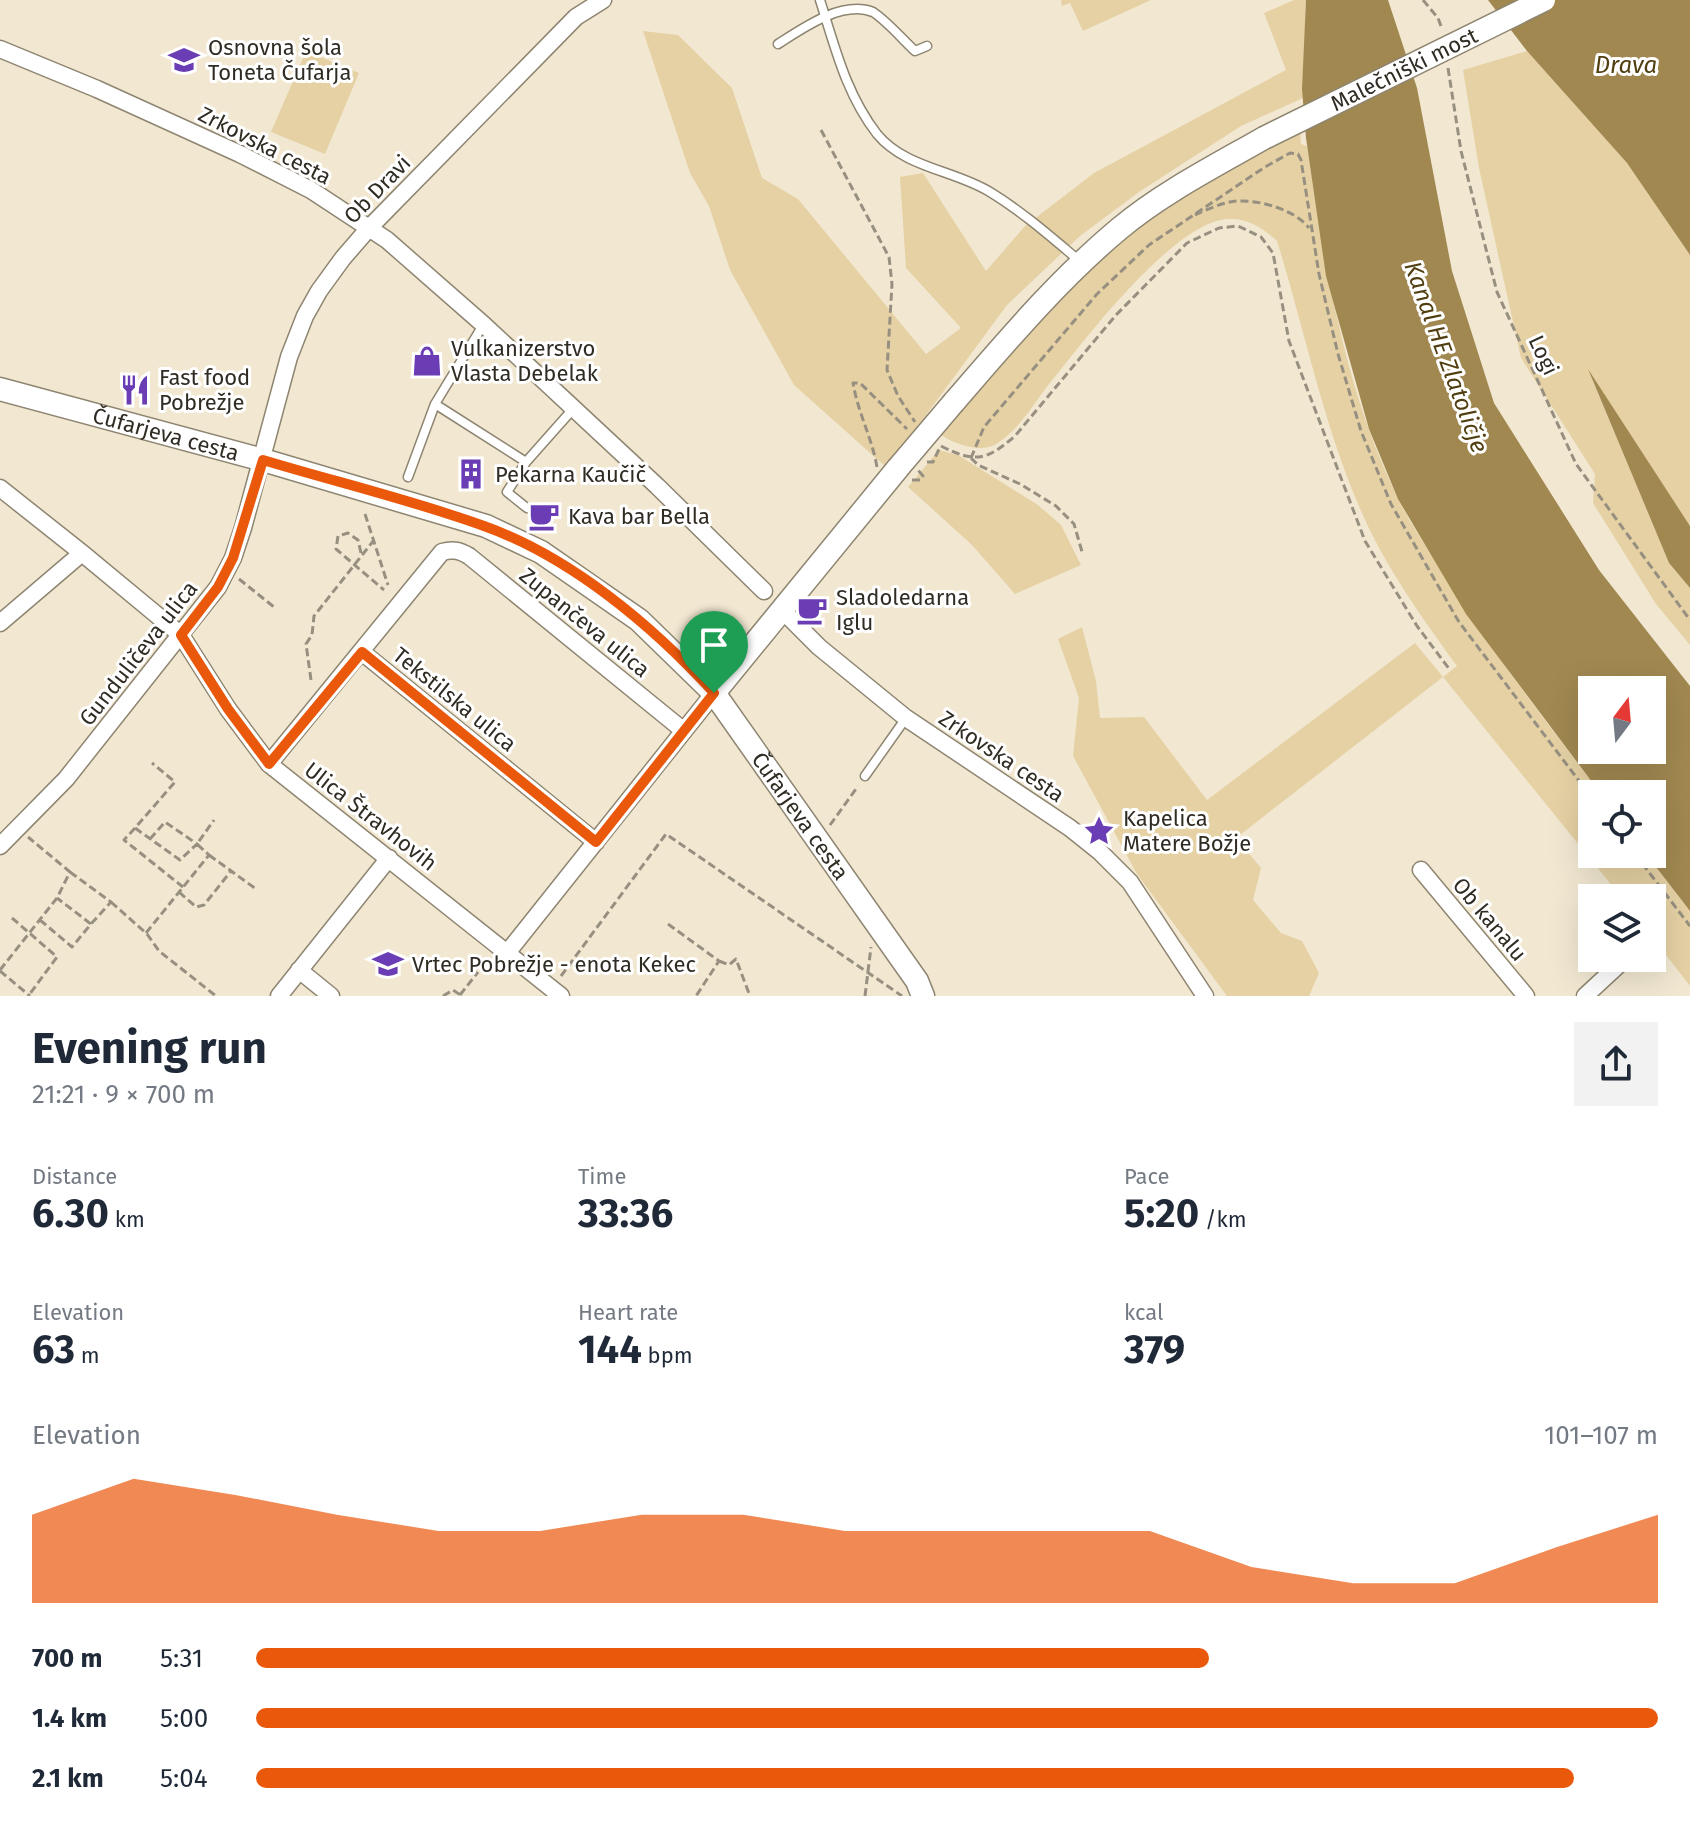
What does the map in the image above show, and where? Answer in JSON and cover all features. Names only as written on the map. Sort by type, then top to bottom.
[{"type":"street","name":"Ob Dravi","points":[[263,460],[289,357],[305,316],[343,258],[576,17],[603,0]]},
{"type":"street","name":"Malečniški most","points":[[714,693],[782,610],[888,467],[954,402],[1012,335],[1120,228],[1178,187],[1264,138],[1544,0]]},
{"type":"street","name":"Zrkovska cesta","points":[[0,49],[240,154],[311,190],[387,240],[484,325],[657,486],[764,591]]},
{"type":"street","name":"Čufarjeva cesta","points":[[0,389],[263,460],[486,526],[541,552],[639,620],[714,693],[917,981],[923,996]]},
{"type":"street","name":"Gunduličeva ulica","points":[[0,846],[66,779],[218,587],[233,558],[263,460]]},
{"type":"street","name":"Ulica Štravhovih","points":[[0,488],[181,635],[228,709],[269,764],[558,991]]},
{"type":"street","name":"Zupančeva ulica","points":[[362,652],[442,552],[460,551],[684,731]]},
{"type":"street","points":[[0,623],[82,553]]},
{"type":"street","name":"Zrkovska cesta","points":[[782,610],[819,647],[906,718],[1070,828],[1100,852],[1130,882],[1205,996]]},
{"type":"street","name":"Tekstilska ulica","points":[[269,764],[362,652],[596,842]]},
{"type":"street","points":[[507,953],[714,693]]},
{"type":"street","points":[[279,996],[389,858]]},
{"type":"street","name":"Ob kanalu","points":[[1421,870],[1526,996]]},
{"type":"street","points":[[299,970],[331,996]]},
{"type":"street","points":[[1585,996],[1611,972]]},
{"type":"lane","points":[[820,0],[845,80],[879,136],[896,151],[990,192],[1037,225],[1082,263]]},
{"type":"lane","points":[[778,44],[825,15],[840,8],[858,6],[873,12],[915,51],[927,46]]},
{"type":"lane","points":[[408,477],[435,404],[484,325]]},
{"type":"lane","points":[[435,404],[526,462]]},
{"type":"lane","points":[[527,508],[507,492],[526,462],[573,409]]},
{"type":"lane","points":[[865,776],[906,718]]},
{"type":"path","name":"Logi","points":[[1448,68],[1461,151],[1497,292],[1576,464],[1690,620]]},
{"type":"path","points":[[821,130],[889,257],[892,284],[887,370],[898,396],[919,428]]},
{"type":"path","points":[[971,458],[984,427],[1097,294],[1149,245],[1290,153],[1298,154],[1319,274],[1338,354],[1361,431],[1391,504],[1459,622],[1578,780]]},
{"type":"path","points":[[1184,220],[1215,206],[1237,201],[1287,211],[1305,222],[1312,231]]},
{"type":"path","points":[[936,442],[971,458],[983,458],[997,452],[1015,436],[1116,315],[1187,243],[1219,228],[1238,226],[1261,237],[1273,253],[1289,341],[1365,541],[1417,626],[1450,670]]},
{"type":"path","points":[[888,467],[873,446],[856,404],[853,383],[860,383],[908,431]]},
{"type":"path","points":[[971,458],[978,465],[1020,484],[1056,506],[1074,524],[1083,555]]},
{"type":"path","points":[[365,514],[388,585]]},
{"type":"path","points":[[361,554],[358,540],[348,533],[338,536],[336,549],[384,590]]},
{"type":"path","points":[[311,680],[306,644],[312,635],[314,616],[374,540]]},
{"type":"path","points":[[232,575],[274,607]]},
{"type":"path","points":[[152,763],[175,782],[124,840],[183,887]]},
{"type":"path","points":[[828,827],[865,776]]},
{"type":"path","points":[[135,828],[180,860],[197,844],[214,820]]},
{"type":"path","points":[[150,839],[165,822],[256,889]]},
{"type":"path","points":[[25,834],[111,902],[146,933],[159,951],[216,996]]},
{"type":"path","points":[[558,991],[666,834],[902,996]]},
{"type":"path","points":[[146,933],[209,855]]},
{"type":"path","points":[[1646,868],[1690,926]]},
{"type":"path","points":[[179,892],[196,907],[204,905],[231,871]]},
{"type":"path","points":[[12,918],[30,933],[57,957],[30,996],[0,970],[30,933],[57,898],[70,872]]},
{"type":"path","points":[[57,898],[91,924]]},
{"type":"path","points":[[40,920],[72,947],[111,902]]},
{"type":"path","points":[[668,924],[719,961],[729,965],[736,959],[750,996]]},
{"type":"path","points":[[865,996],[871,943]]},
{"type":"path","points":[[696,996],[719,961]]},
{"type":"path","points":[[443,996],[453,990],[461,995],[478,972]]},
{"type":"shaded area","points":[[1061,0],[1151,0],[1083,31],[1070,3],[1062,6]]},
{"type":"shaded area","points":[[1294,0],[1306,0],[1303,98],[1241,126],[1139,192],[1080,236],[1007,305],[887,468],[794,385],[730,270],[709,206],[690,173],[643,31],[678,35],[732,88],[762,178],[798,199],[926,354],[961,328],[906,268],[900,177],[923,173],[986,271],[1025,226],[1094,173],[1286,70],[1264,13]]},
{"type":"shaded area","points":[[306,51],[359,73],[325,154],[271,132]]},
{"type":"shaded area","points":[[1527,51],[1627,163],[1690,255],[1690,526],[1590,374],[1669,563],[1690,588],[1690,645],[1656,604],[1593,503],[1595,474],[1521,358],[1479,168],[1463,70]]},
{"type":"shaded area","points":[[1300,127],[1301,144],[1307,146],[1339,326],[1350,370],[1379,456],[1414,527],[1471,618],[1590,780],[1578,780],[1578,844],[1443,677],[1457,666],[1390,567],[1358,504],[1324,406],[1277,241],[1266,232],[1249,222],[1235,219],[1205,225],[1181,241],[1129,289],[1008,435],[986,448],[957,443],[940,434],[1077,279],[1148,216]]},
{"type":"shaded area","points":[[939,450],[958,455],[1038,505],[1061,525],[1081,565],[1015,594],[972,545],[908,487]]},
{"type":"shaded area","points":[[1082,627],[1096,681],[1100,718],[1144,717],[1207,800],[1415,643],[1443,677],[1236,838],[1261,868],[1253,900],[1281,933],[1302,941],[1319,973],[1309,996],[1227,996],[1137,874],[1073,756],[1079,698],[1058,639]]},
{"type":"shaded area","points":[[1598,868],[1657,868],[1690,911],[1690,986],[1666,955],[1666,884],[1611,884]]},
{"type":"water","name":"Kanal HE Zlatoličje","points":[[1306,0],[1388,0],[1417,88],[1452,271],[1494,403],[1599,570],[1690,686],[1690,911],[1657,868],[1666,868],[1666,780],[1590,780],[1578,764],[1666,764],[1666,676],[1578,676],[1578,763],[1466,614],[1398,499],[1369,429],[1326,276],[1302,89]]},
{"type":"water","name":"Drava","points":[[1488,0],[1690,0],[1690,255],[1627,163],[1527,51]]},
{"type":"water","points":[[1588,369],[1690,526],[1690,588],[1669,563]]},
{"type":"place","name":"Osnovna šola Toneta Čufarja","points":[[184,60]]},
{"type":"place","name":"Vulkanizerstvo Vlasta Debelak","points":[[427,361]]},
{"type":"place","name":"Fast food Pobrežje","points":[[135,390]]},
{"type":"place","name":"Pekarna Kaučič","points":[[471,474]]},
{"type":"place","name":"Kava bar Bella","points":[[544,516]]},
{"type":"place","name":"Sladoledarna Iglu","points":[[812,610]]},
{"type":"place","name":"Kapelica Matere Božje","points":[[1099,831]]},
{"type":"place","name":"Vrtec Pobrežje - enota Kekec","points":[[388,964]]},
{"type":"route","points":[[263,460],[486,526],[541,552],[639,620],[714,693],[596,842],[362,652],[269,764],[228,709],[181,635],[218,587],[233,558],[263,460]]}]
